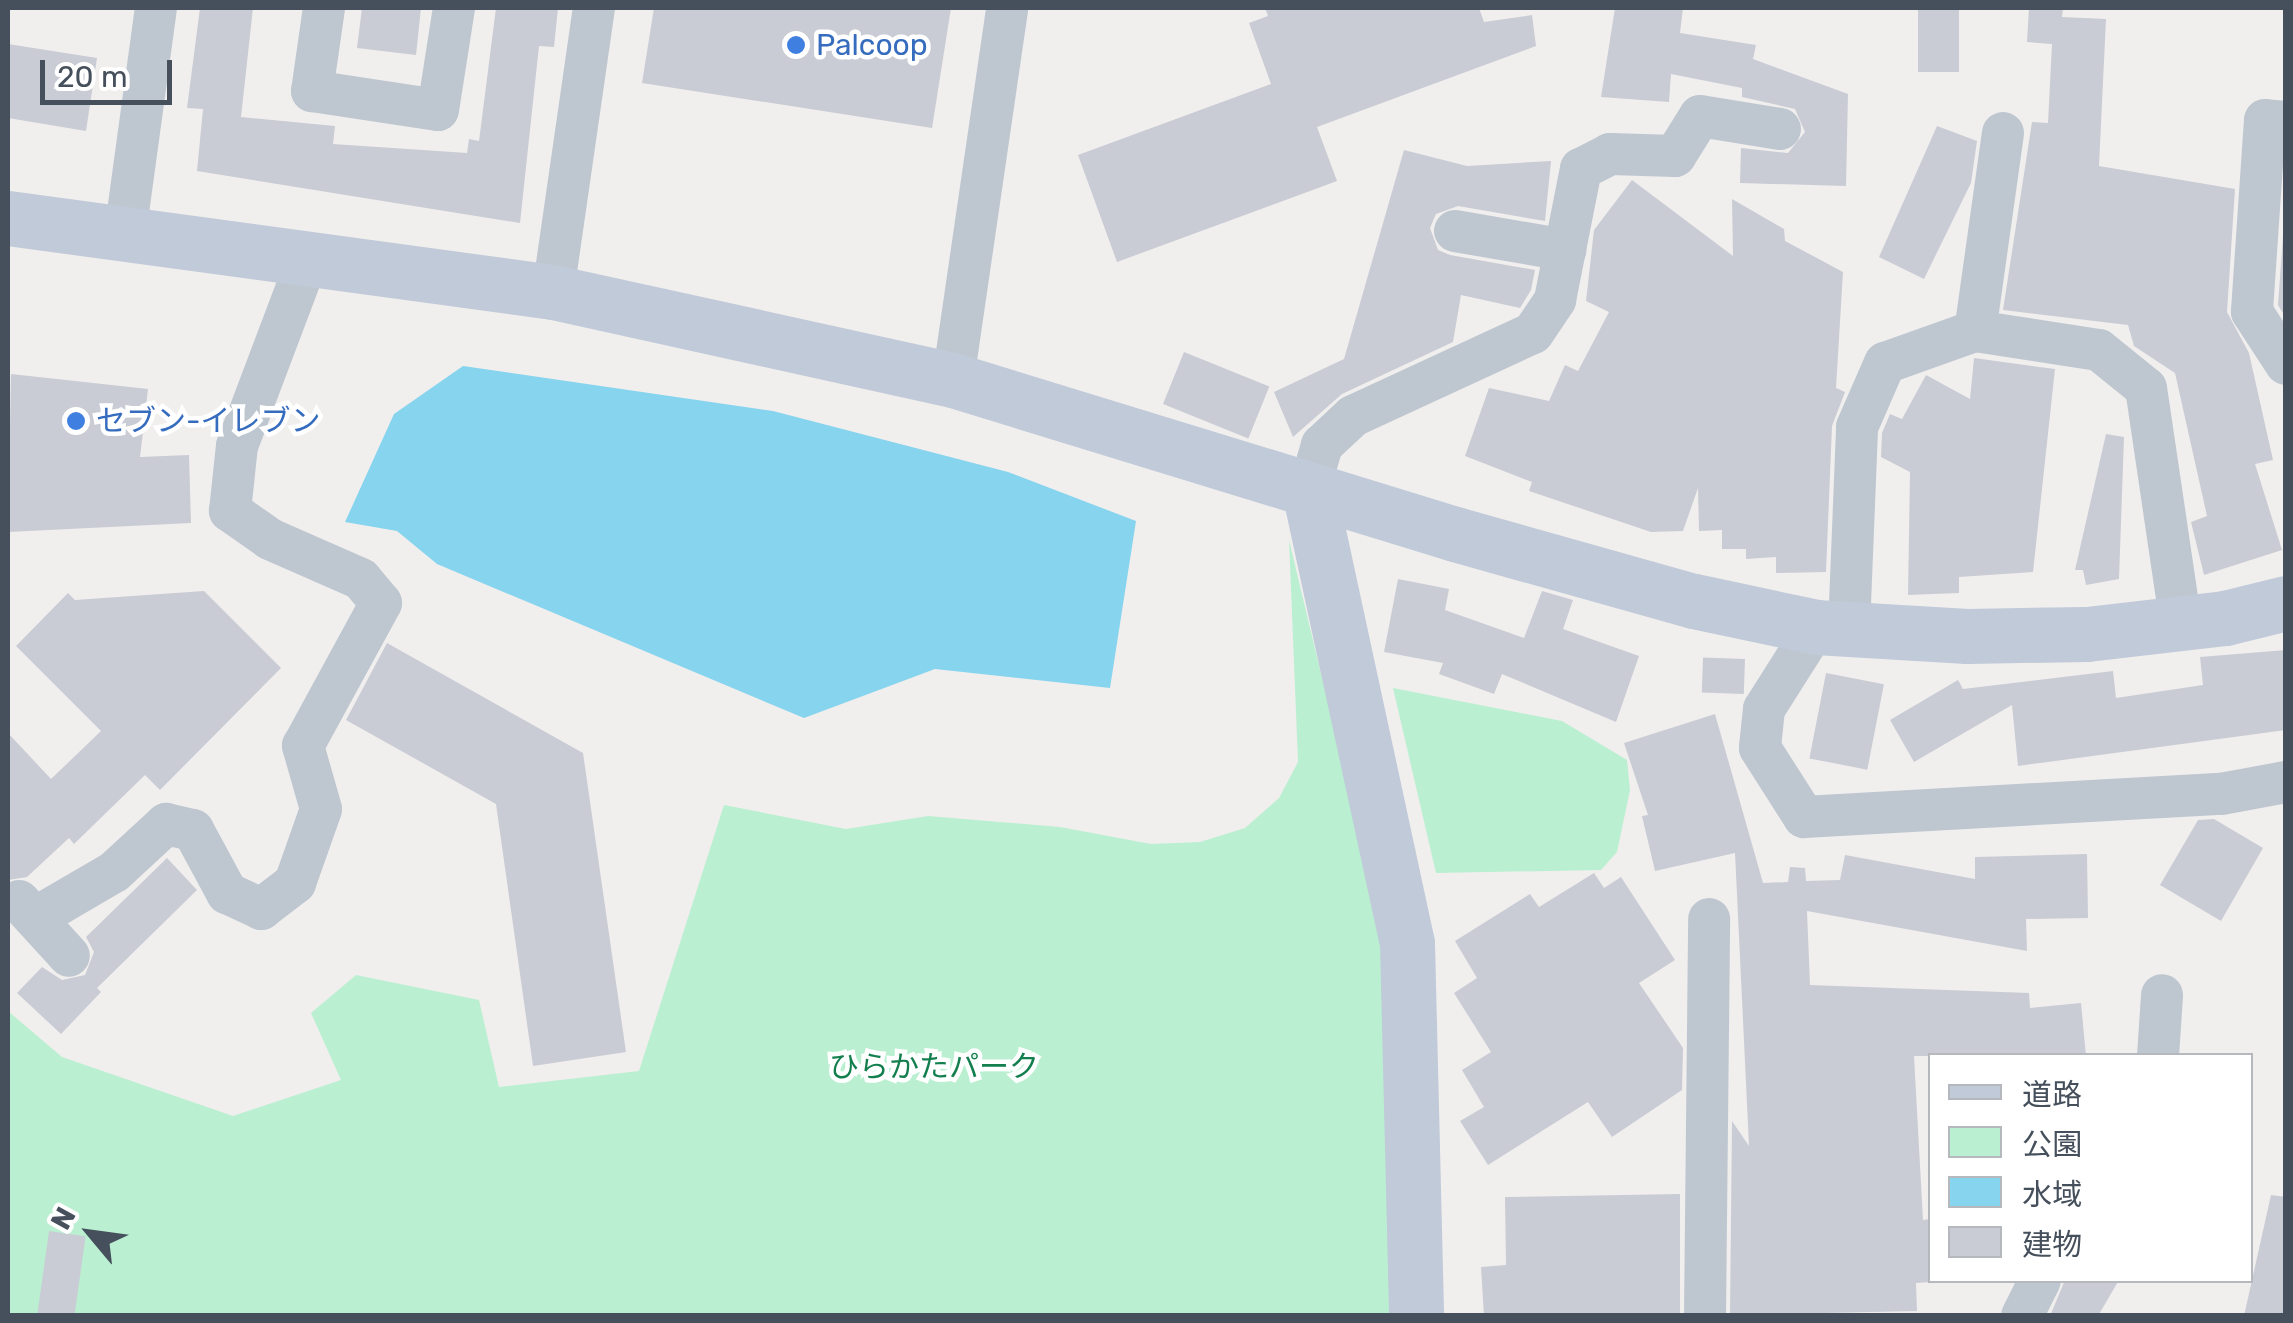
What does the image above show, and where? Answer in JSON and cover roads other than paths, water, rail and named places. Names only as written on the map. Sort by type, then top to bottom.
[{"type":"street","points":[[125,234],[156,8]]},
{"type":"street","points":[[324,8],[312,91],[438,110],[454,8]]},
{"type":"street","points":[[553,292],[594,8]]},
{"type":"street","points":[[953,380],[1007,8]]},
{"type":"street","points":[[1416,1316],[1407,942],[1309,490],[1322,445],[1353,416],[1534,332],[1555,300],[1581,170],[1610,154],[1675,156],[1700,116],[1780,129]]},
{"type":"street","points":[[2286,122],[2265,120],[2252,312],[2286,364]]},
{"type":"street","points":[[1975,331],[2003,133]]},
{"type":"street","points":[[8,218],[553,292],[953,380],[1309,490],[1694,602],[1832,628],[2087,634],[2181,624],[2286,602]]},
{"type":"street","points":[[1455,231],[1565,250]]},
{"type":"street","points":[[69,956],[27,909],[114,872],[166,824],[193,830],[227,893],[261,909],[295,884],[321,809],[303,746],[381,603],[361,579],[270,539],[230,512],[237,446],[308,260]]},
{"type":"street","points":[[2181,624],[2146,388],[2099,350],[1975,331],[1885,363],[1857,427],[1832,628],[1764,709],[1760,748],[1804,817],[2221,794],[2286,782]]},
{"type":"street","points":[[1705,1316],[1710,919]]},
{"type":"street","points":[[2158,1053],[2162,995]]},
{"type":"street","points":[[2022,1316],[2038,1283]]},
{"type":"water","points":[[463,366],[773,411],[1008,472],[1136,521],[1110,688],[935,669],[804,718],[437,564],[397,531],[345,522],[394,414]]},
{"type":"place","name":"Palcoop","points":[[796,45]]},
{"type":"place","name":"セブン-イレブン","points":[[76,421]]},
{"type":"park label","name":"ひらかたパーク","points":[[934,1067]]}]
